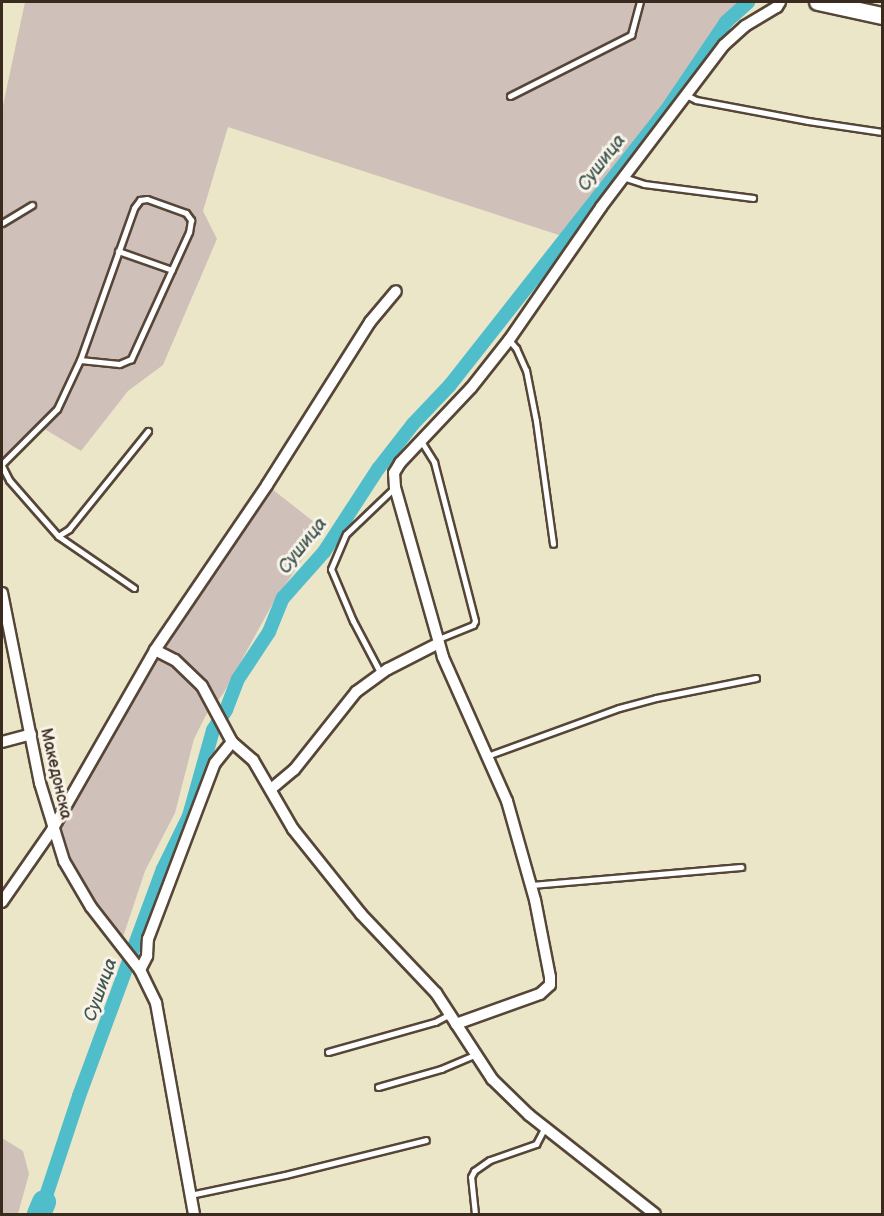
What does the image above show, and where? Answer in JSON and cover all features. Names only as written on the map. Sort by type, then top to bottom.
[{"type":"main road","points":[[818,2],[882,16]]},
{"type":"street","points":[[453,1019],[526,1001],[547,990],[550,985],[531,885],[507,801],[438,641],[393,479],[397,467],[471,388],[509,340],[623,177],[732,38],[777,7],[780,2]]},
{"type":"street","points":[[2,902],[52,830],[155,651],[267,485],[370,322],[396,291]]},
{"type":"street","name":"Македонска","points":[[2,592],[52,830],[64,861],[92,907],[140,970],[156,1003],[194,1215]]},
{"type":"street","points":[[271,789],[302,761],[356,692],[381,674],[438,641]]},
{"type":"street","points":[[155,651],[176,660],[189,670],[207,692],[232,742],[253,759],[293,829],[321,867],[361,914],[421,975],[492,1079],[545,1127],[655,1215]]},
{"type":"street","points":[[2,742],[31,734]]},
{"type":"street","points":[[140,970],[147,956],[148,939],[215,763],[232,742]]},
{"type":"lane","points":[[510,96],[631,35],[640,2]]},
{"type":"lane","points":[[688,96],[696,100],[797,119],[882,132]]},
{"type":"lane","points":[[623,177],[644,184],[753,198]]},
{"type":"lane","points":[[80,360],[118,364],[131,359],[190,226],[186,213],[147,199],[140,200],[134,208],[80,360],[57,409],[2,465],[9,480],[58,536],[134,588]]},
{"type":"lane","points":[[2,223],[32,205]]},
{"type":"lane","points":[[118,251],[172,270]]},
{"type":"lane","points":[[509,340],[516,348],[526,370],[536,421],[553,544]]},
{"type":"lane","points":[[58,536],[69,529],[148,431]]},
{"type":"lane","points":[[421,441],[434,462],[475,621],[473,625],[438,641]]},
{"type":"lane","points":[[381,674],[353,621],[331,569],[346,534],[395,487]]},
{"type":"lane","points":[[488,756],[619,708],[656,698],[756,678]]},
{"type":"lane","points":[[531,885],[741,867]]},
{"type":"lane","points":[[328,1052],[453,1019]]},
{"type":"lane","points":[[378,1087],[441,1069],[474,1055]]},
{"type":"lane","points":[[476,1215],[471,1177],[474,1171],[490,1160],[536,1144],[545,1127]]},
{"type":"lane","points":[[190,1195],[285,1175],[426,1140]]},
{"type":"shaded area","points":[[25,2],[745,2],[726,22],[565,237],[228,127],[203,211],[217,239],[163,365],[128,391],[81,451],[41,427],[2,469],[2,110]]},
{"type":"shaded area","points":[[267,485],[323,529],[273,603],[223,694],[206,715],[194,739],[175,813],[145,871],[120,946],[91,907],[52,830],[155,651]]},
{"type":"shaded area","points":[[2,1138],[23,1151],[29,1174],[18,1214],[2,1214]]},
{"type":"waterway","name":"Сушица","points":[[44,1202],[79,1096],[163,869],[189,816],[213,730],[226,710],[238,679],[269,632],[283,598],[324,552],[378,469],[413,424],[450,385],[666,111],[726,22],[748,2]]},
{"type":"waterway","points":[[39,1214],[44,1202]]}]
